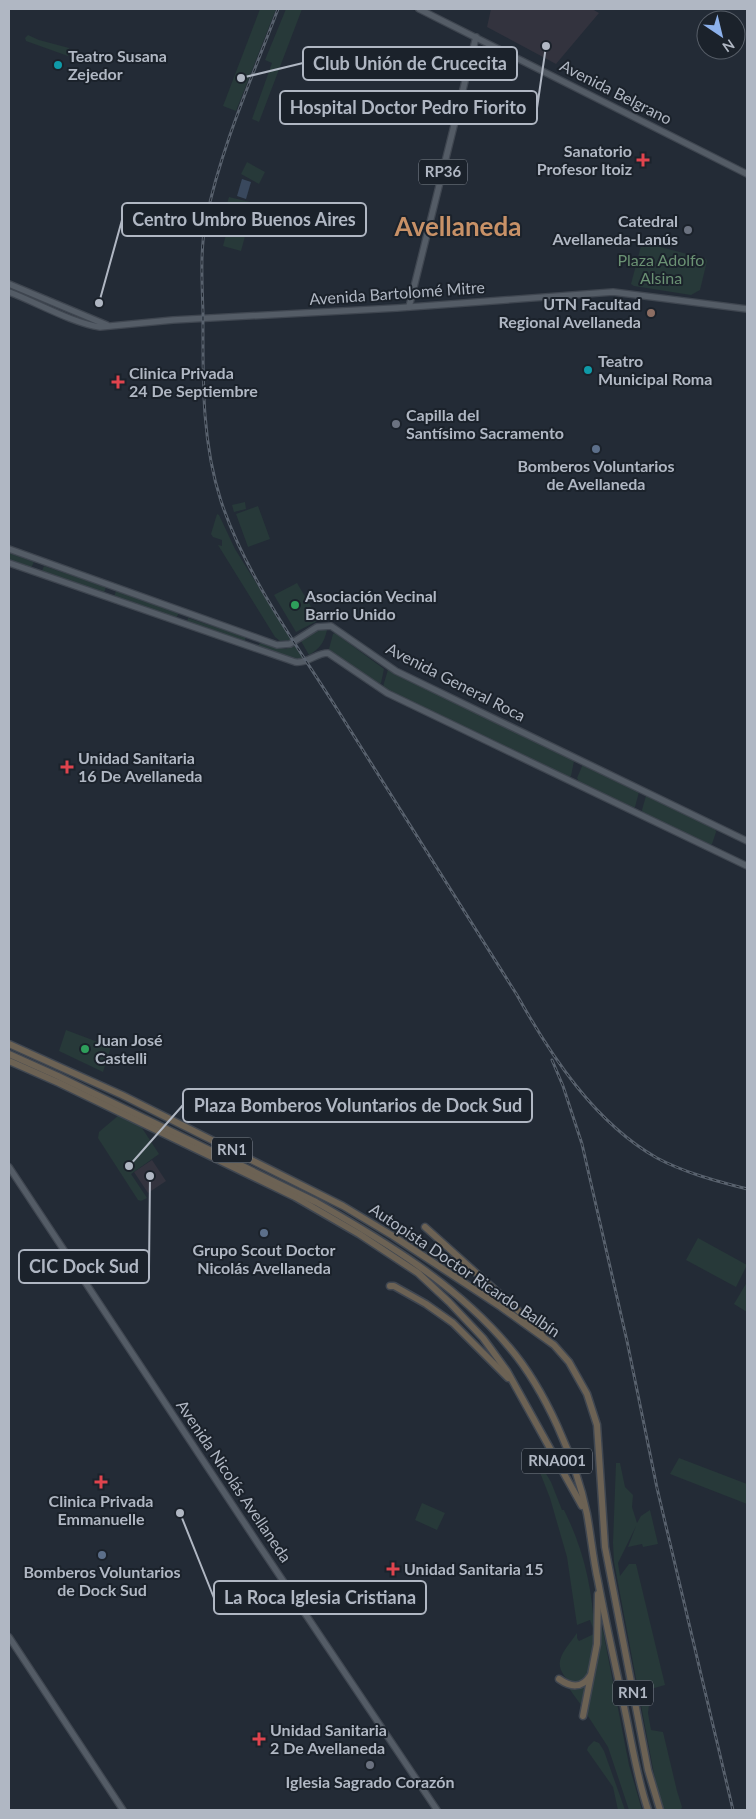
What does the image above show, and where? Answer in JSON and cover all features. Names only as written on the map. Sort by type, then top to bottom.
[{"type":"highway","name":"Autopista Doctor Ricardo Balbín","points":[[9,1044],[122,1095],[310,1188],[368,1220],[501,1307],[554,1345],[583,1385],[597,1425],[605,1547],[648,1770],[660,1810]]},
{"type":"highway","name":"Autopista Doctor Ricardo Balbín","points":[[9,1054],[316,1202],[394,1249],[439,1281],[491,1326],[515,1354],[534,1382],[563,1441],[578,1481],[638,1774],[648,1810]]},
{"type":"highway","name":"RNA001","points":[[9,1061],[60,1083],[319,1210],[400,1261],[434,1288],[483,1338],[507,1371],[586,1513]]},
{"type":"highway","points":[[424,1227],[526,1316],[554,1345]]},
{"type":"highway","points":[[390,1286],[394,1286],[416,1298],[453,1323],[483,1352],[519,1392]]},
{"type":"highway","points":[[583,1716],[597,1644],[597,1579]]},
{"type":"highway","points":[[558,1678],[568,1685],[577,1686],[585,1682],[591,1675]]},
{"type":"main road","name":"Avenida Belgrano","points":[[419,9],[747,174]]},
{"type":"main road","name":"RP36","points":[[409,307],[476,37]]},
{"type":"main road","name":"Avenida Bartolomé Mitre","points":[[9,284],[107,325]]},
{"type":"main road","name":"Avenida Bartolomé Mitre","points":[[9,292],[93,326],[409,307],[613,292],[747,309]]},
{"type":"main road","name":"Avenida General Roca","points":[[9,549],[277,645],[290,644],[317,627],[331,626],[396,671],[747,841]]},
{"type":"main road","points":[[9,563],[295,662],[301,663],[316,655],[328,653],[387,693],[747,866]]},
{"type":"main road","name":"Avenida Nicolás Avellaneda","points":[[9,1166],[437,1810]]},
{"type":"main road","points":[[9,1637],[123,1810]]},
{"type":"shaded area","points":[[491,9],[592,9],[599,13],[556,64],[487,27]]},
{"type":"shaded area","points":[[152,1160],[166,1181],[148,1193],[134,1172]]},
{"type":"green space","points":[[260,9],[276,9],[236,111],[223,106]]},
{"type":"green space","points":[[286,9],[302,9],[259,122],[252,119],[272,63],[265,60]]},
{"type":"green space","points":[[28,35],[69,48],[68,56],[26,41],[25,38]]},
{"type":"green space","points":[[247,162],[265,172],[259,184],[241,174]]},
{"type":"green space","points":[[229,197],[254,203],[241,251],[223,246],[231,216],[224,214]]},
{"type":"green space","name":"Plaza Adolfo Alsina","points":[[642,242],[706,259],[700,290],[691,295],[631,284]]},
{"type":"green space","points":[[245,502],[246,509],[234,512],[232,505]]},
{"type":"green space","points":[[258,506],[270,539],[248,547],[236,514]]},
{"type":"green space","points":[[217,514],[235,549],[290,640],[280,641],[275,637],[218,545],[222,546],[222,540],[213,537],[211,534]]},
{"type":"green space","points":[[9,553],[34,562],[31,568],[9,560]]},
{"type":"green space","points":[[44,566],[106,587],[104,593],[42,571]]},
{"type":"green space","name":"Asociación Vecinal Barrio Unido","points":[[297,583],[319,620],[296,632],[274,595]]},
{"type":"green space","points":[[116,591],[179,613],[176,618],[114,597]]},
{"type":"green space","points":[[188,618],[246,637],[244,643],[187,623]]},
{"type":"green space","points":[[327,630],[323,642],[309,655],[301,641],[316,631]]},
{"type":"green space","points":[[335,633],[384,669],[381,683],[379,684],[329,649],[333,634]]},
{"type":"green space","points":[[261,643],[286,649],[294,644],[304,658],[297,661],[259,647]]},
{"type":"green space","points":[[389,666],[513,727],[574,761],[571,776],[569,777],[507,750],[382,690]]},
{"type":"green space","points":[[583,764],[639,792],[635,807],[633,808],[579,782],[577,778]]},
{"type":"green space","points":[[646,796],[715,828],[716,832],[712,844],[643,813],[642,810]]},
{"type":"green space","name":"Juan José Castelli","points":[[66,1030],[111,1047],[103,1072],[59,1051]]},
{"type":"green space","points":[[119,1115],[142,1128],[159,1154],[131,1174],[147,1198],[141,1201],[138,1200],[98,1138],[99,1132]]},
{"type":"green space","points":[[698,1238],[747,1265],[736,1287],[686,1260]]},
{"type":"green space","points":[[747,1282],[747,1312],[734,1304]]},
{"type":"green space","points":[[530,1447],[551,1482],[562,1510],[564,1510],[577,1539],[586,1569],[592,1600],[594,1631],[590,1620],[577,1625],[567,1557],[550,1498]]},
{"type":"green space","points":[[679,1458],[747,1484],[747,1504],[670,1474]]},
{"type":"green space","points":[[616,1463],[620,1463],[625,1487],[633,1495],[632,1507],[637,1523],[641,1516],[650,1510],[658,1544],[643,1547],[642,1544],[628,1547],[636,1526],[618,1563],[620,1576],[629,1564],[636,1564],[665,1685],[651,1689],[648,1713],[651,1730],[663,1732],[682,1807],[681,1810],[664,1810],[658,1795],[614,1562]]},
{"type":"green space","points":[[422,1503],[445,1513],[437,1530],[415,1520]]},
{"type":"green space","points":[[600,1624],[604,1636],[629,1765],[642,1810],[629,1810],[608,1747],[586,1713],[598,1655]]},
{"type":"green space","points":[[577,1633],[579,1641],[594,1634],[593,1652],[591,1667],[586,1679],[583,1682],[571,1683],[564,1676],[560,1663],[564,1652]]},
{"type":"green space","points":[[568,1687],[585,1687],[581,1705]]},
{"type":"green space","points":[[594,1741],[599,1743],[604,1751],[625,1810],[618,1810],[613,1787],[587,1750]]},
{"type":"water","points":[[242,179],[251,182],[246,199],[237,196]]},
{"type":"railway","points":[[278,9],[220,166],[206,220],[203,243],[204,407],[214,478],[231,528],[257,582],[289,634],[517,995],[544,1041],[576,1086],[614,1126],[657,1158],[713,1180],[747,1189]]},
{"type":"railway","points":[[552,1060],[563,1086],[582,1144],[627,1341],[657,1488],[733,1810]]},
{"type":"place","name":"Hospital Doctor Pedro Fiorito","points":[[546,46]]},
{"type":"place","name":"Teatro Susana Zejedor","points":[[58,65]]},
{"type":"place","name":"Club Unión de Crucecita","points":[[241,78]]},
{"type":"place","name":"Sanatorio Profesor Itoiz","points":[[643,160]]},
{"type":"place","name":"Catedral Avellaneda-Lanús","points":[[688,230]]},
{"type":"place","name":"Centro Umbro Buenos Aires","points":[[99,303]]},
{"type":"place","name":"UTN Facultad Regional Avellaneda","points":[[651,313]]},
{"type":"place","name":"Teatro Municipal Roma","points":[[588,370]]},
{"type":"place","name":"Clinica Privada 24 De Septiembre","points":[[118,382]]},
{"type":"place","name":"Capilla del Santísimo Sacramento","points":[[396,424]]},
{"type":"place","name":"Bomberos Voluntarios de Avellaneda","points":[[596,449]]},
{"type":"place","name":"Asociación Vecinal Barrio Unido","points":[[295,605]]},
{"type":"place","name":"Unidad Sanitaria 16 De Avellaneda","points":[[67,767]]},
{"type":"place","name":"Juan José Castelli","points":[[85,1049]]},
{"type":"place","name":"Plaza Bomberos Voluntarios de Dock Sud","points":[[129,1166]]},
{"type":"place","name":"CIC Dock Sud","points":[[150,1176]]},
{"type":"place","name":"Grupo Scout Doctor Nicolás Avellaneda","points":[[264,1233]]},
{"type":"place","name":"Clinica Privada Emmanuelle","points":[[101,1482]]},
{"type":"place","name":"La Roca Iglesia Cristiana","points":[[180,1513]]},
{"type":"place","name":"Bomberos Voluntarios de Dock Sud","points":[[102,1555]]},
{"type":"place","name":"Unidad Sanitaria 15","points":[[393,1569]]},
{"type":"place","name":"Unidad Sanitaria 2 De Avellaneda","points":[[259,1739]]},
{"type":"place","name":"Iglesia Sagrado Corazón","points":[[370,1765]]},
{"type":"district","name":"Avellaneda","points":[[458,227]]}]
